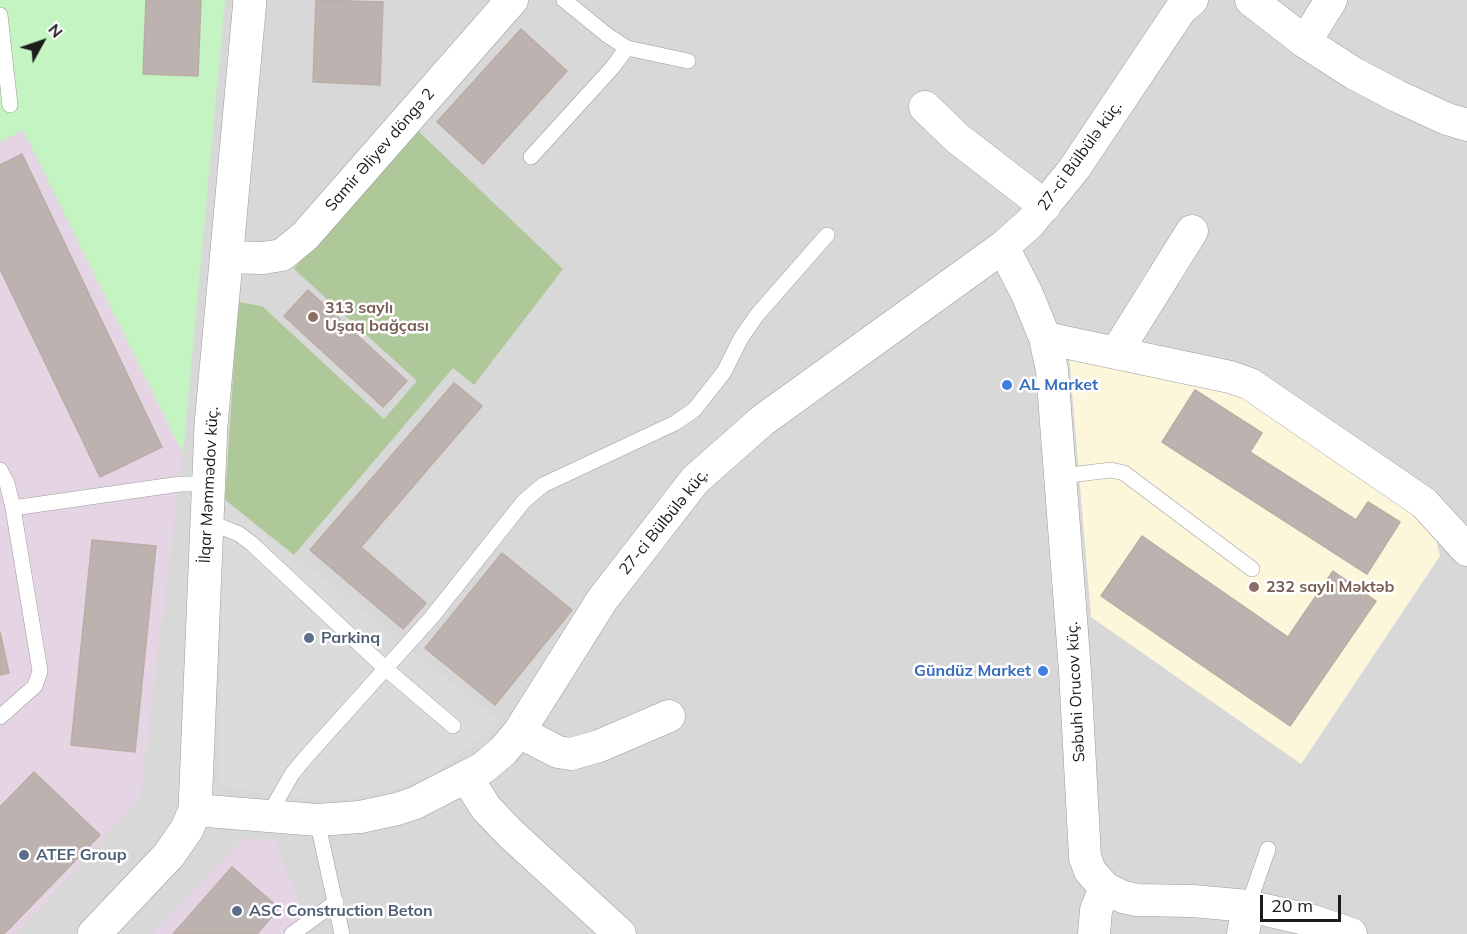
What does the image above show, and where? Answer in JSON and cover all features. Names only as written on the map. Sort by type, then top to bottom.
[{"type":"street","name":"İlqar Məmmədov küç.","points":[[94,934],[169,855],[187,830],[195,810],[211,424],[250,0]]},
{"type":"street","name":"Samir Əliyev döngə 2","points":[[226,257],[262,258],[282,255],[304,236],[512,0]]},
{"type":"street","points":[[1251,0],[1305,42],[1355,74],[1447,119],[1467,125]]},
{"type":"street","points":[[1305,42],[1331,0]]},
{"type":"street","name":"27-ci Bülbülə küç.","points":[[195,810],[317,820],[360,817],[416,803],[483,768],[503,751],[519,732],[602,600],[695,480],[763,420],[1003,247],[1045,206],[1074,169],[1182,3]]},
{"type":"street","points":[[925,107],[957,138],[1045,206]]},
{"type":"street","points":[[1116,353],[1192,231]]},
{"type":"street","name":"Səbuhi Orucov küç.","points":[[1003,247],[1027,294],[1045,338],[1052,370],[1061,476],[1085,857],[1090,871],[1105,888]]},
{"type":"street","points":[[1045,338],[1230,377],[1250,384],[1424,503],[1467,550]]},
{"type":"street","points":[[519,732],[558,752],[572,754],[599,746],[669,716]]},
{"type":"street","points":[[467,778],[486,807],[511,834],[620,934]]},
{"type":"street","points":[[1094,934],[1096,910],[1105,888],[1123,897],[1137,900],[1193,901],[1246,920],[1310,920],[1351,934]]},
{"type":"lane","points":[[564,0],[627,48],[688,61]]},
{"type":"lane","points":[[0,15],[10,105]]},
{"type":"lane","points":[[531,157],[612,68],[627,48]]},
{"type":"lane","points":[[268,816],[292,774],[431,618],[524,501],[543,485],[675,423],[694,410],[724,372],[741,338],[757,315],[826,235]]},
{"type":"lane","points":[[0,470],[8,483],[13,508],[40,671],[34,686],[0,717]]},
{"type":"lane","points":[[1061,476],[1111,470],[1124,474],[1252,569]]},
{"type":"lane","points":[[13,508],[180,484],[208,484]]},
{"type":"lane","points":[[207,521],[239,534],[251,543],[386,669],[453,726]]},
{"type":"lane","points":[[317,820],[342,934]]},
{"type":"lane","points":[[1246,920],[1268,849]]},
{"type":"lane","points":[[292,934],[336,902]]},
{"type":"shaded area","points":[[0,0],[1467,0],[1467,934],[0,934]]},
{"type":"shaded area","points":[[22,129],[183,453],[140,799],[16,934],[0,934],[0,142]]},
{"type":"shaded area","name":"232 saylı Məktəb","points":[[1069,355],[1233,390],[1433,526],[1440,556],[1301,764],[1091,617]]},
{"type":"shaded area","name":"Parkinq","points":[[225,500],[501,722],[434,774],[385,792],[332,801],[266,794],[218,784]]},
{"type":"shaded area","points":[[243,838],[274,840],[307,921],[308,934],[153,934]]},
{"type":"green space","points":[[0,0],[225,0],[183,453],[23,130],[0,142]]},
{"type":"green space","points":[[416,129],[563,269],[474,385],[453,368],[294,555],[225,500],[238,302],[262,306],[384,419],[417,381],[294,269]]},
{"type":"building","points":[[146,0],[201,0],[198,76],[143,74]]},
{"type":"building","points":[[316,0],[383,2],[380,85],[313,82]]},
{"type":"building","points":[[521,29],[567,71],[483,164],[437,122]]},
{"type":"building","points":[[22,154],[162,447],[100,477],[0,269],[0,165]]},
{"type":"building","points":[[308,290],[407,381],[383,407],[284,316]]},
{"type":"building","points":[[454,383],[482,406],[361,547],[426,603],[403,629],[310,550]]},
{"type":"building","points":[[1195,390],[1262,433],[1250,452],[1356,520],[1368,502],[1400,522],[1367,574],[1162,442]]},
{"type":"building","points":[[1142,536],[1288,637],[1333,571],[1376,601],[1290,726],[1101,596]]},
{"type":"building","points":[[92,540],[156,546],[135,752],[71,745]]},
{"type":"building","points":[[502,553],[572,610],[495,705],[425,648]]},
{"type":"building","points":[[0,632],[9,673],[0,675]]},
{"type":"building","points":[[34,772],[100,835],[4,934],[0,934],[0,807]]},
{"type":"building","points":[[232,867],[279,908],[257,934],[173,934]]},
{"type":"place","name":"313 saylı Uşaq bağçası","points":[[313,317]]},
{"type":"place","name":"AL Market","points":[[1007,385]]},
{"type":"place","name":"232 saylı Məktəb","points":[[1254,587]]},
{"type":"place","name":"Parkinq","points":[[309,638]]},
{"type":"place","name":"Gündüz Market","points":[[1043,671]]},
{"type":"place","name":"ATEF Group","points":[[24,855]]},
{"type":"place","name":"ASC Construction Beton","points":[[237,911]]}]
